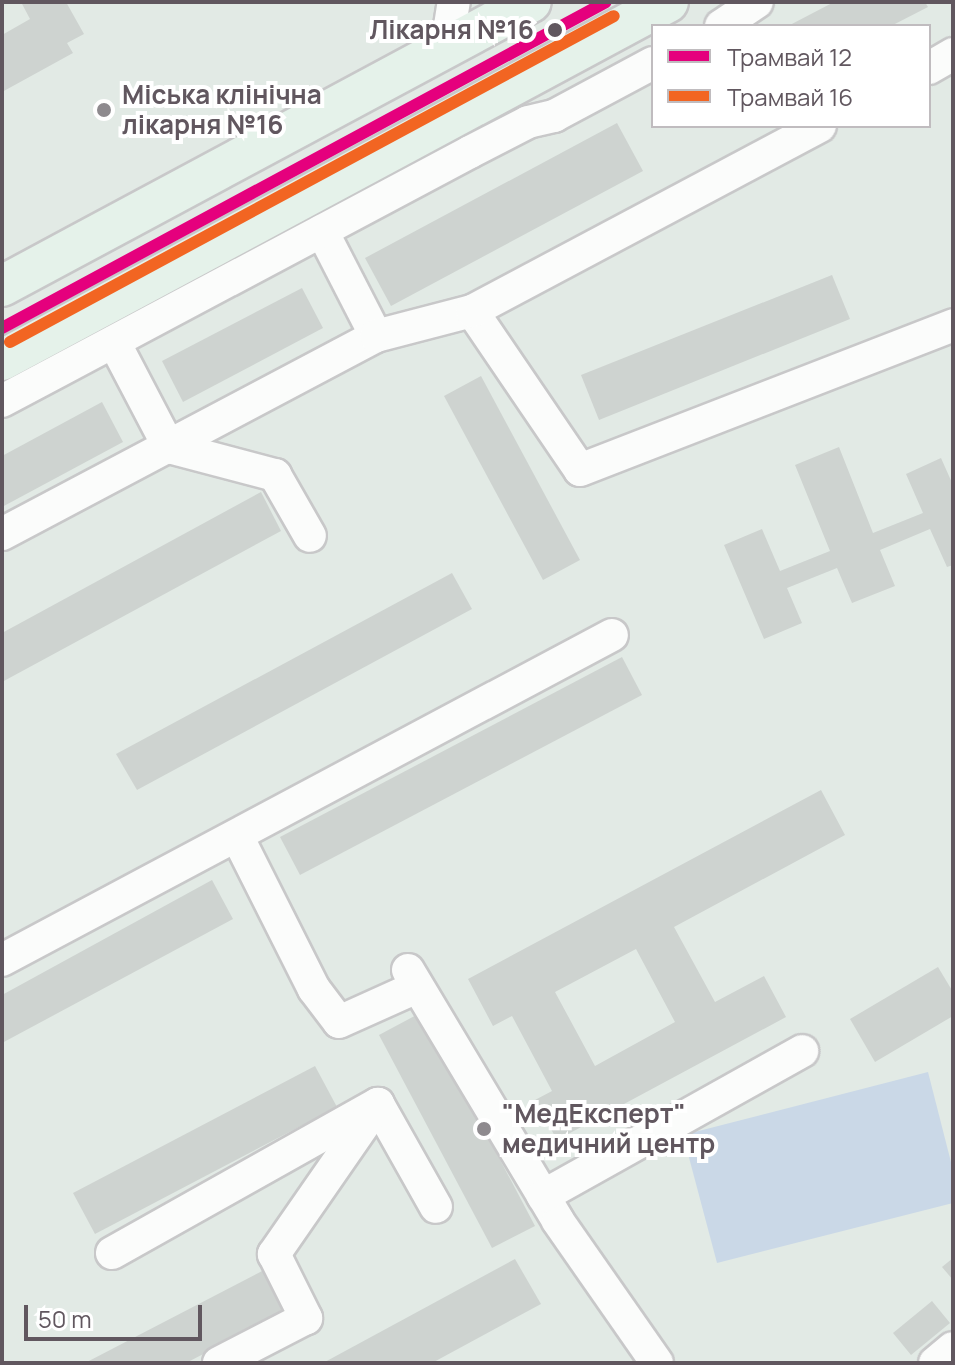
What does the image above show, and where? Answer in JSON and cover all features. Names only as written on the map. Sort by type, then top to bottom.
[{"type":"main road","points":[[2,286],[531,2]]},
{"type":"main road","points":[[2,360],[668,2]]},
{"type":"street","points":[[436,53],[449,32],[454,2]]},
{"type":"street","points":[[724,24],[757,2]]},
{"type":"street","points":[[931,67],[953,54]]},
{"type":"street","points":[[2,401],[322,231],[651,64]]},
{"type":"street","points":[[2,534],[376,336],[472,311],[816,128]]},
{"type":"street","points":[[322,231],[376,336]]},
{"type":"street","points":[[472,311],[580,470],[953,325]]},
{"type":"street","points":[[114,342],[169,447],[275,475],[310,536]]},
{"type":"street","points":[[2,960],[238,838],[612,635]]},
{"type":"street","points":[[238,838],[314,989],[339,1022],[412,978],[543,1196],[656,1363]]},
{"type":"street","points":[[543,1196],[802,1051]]},
{"type":"street","points":[[378,1104],[436,1207]]},
{"type":"street","points":[[112,1253],[378,1104]]},
{"type":"street","points":[[219,1363],[306,1318],[274,1254],[378,1104]]},
{"type":"street","points":[[935,1363],[953,1348]]},
{"type":"shaded area","points":[[928,1072],[953,1170],[953,1203],[717,1263],[683,1135]]},
{"type":"building","points":[[21,2],[66,2],[84,34],[67,43],[73,53],[2,92],[2,35],[30,19]]},
{"type":"building","points":[[834,2],[925,2],[928,7],[895,24],[792,24]]},
{"type":"building","points":[[617,123],[643,171],[391,306],[365,258]]},
{"type":"building","points":[[832,275],[850,319],[599,420],[581,375]]},
{"type":"building","points":[[302,288],[323,328],[183,402],[162,361]]},
{"type":"building","points":[[481,376],[580,560],[543,580],[444,396]]},
{"type":"building","points":[[102,402],[123,442],[2,507],[2,456]]},
{"type":"building","points":[[839,447],[873,533],[923,513],[906,474],[941,458],[953,485],[953,565],[947,567],[930,529],[880,550],[895,586],[852,603],[837,568],[787,588],[802,623],[764,639],[724,545],[762,529],[780,571],[830,551],[795,465]]},
{"type":"building","points":[[261,492],[281,531],[2,682],[2,633]]},
{"type":"building","points":[[452,573],[472,609],[137,790],[116,754]]},
{"type":"building","points":[[622,657],[642,695],[300,875],[280,837]]},
{"type":"building","points":[[821,790],[845,835],[674,927],[715,1002],[764,976],[786,1017],[557,1140],[535,1100],[552,1091],[512,1016],[493,1026],[468,979]],"holes":[[[636,949],[675,1022],[595,1066],[555,992]]]},
{"type":"building","points":[[212,880],[233,919],[2,1043],[2,995]]},
{"type":"building","points":[[938,967],[953,992],[953,1016],[875,1062],[850,1019]]},
{"type":"building","points":[[422,1012],[535,1226],[492,1248],[379,1035]]},
{"type":"building","points":[[315,1066],[337,1107],[95,1234],[73,1193]]},
{"type":"building","points":[[953,1258],[953,1280],[942,1267]]},
{"type":"building","points":[[515,1259],[541,1304],[432,1363],[323,1363]]},
{"type":"building","points":[[266,1269],[288,1310],[186,1363],[85,1363]]},
{"type":"building","points":[[932,1301],[950,1323],[911,1355],[893,1333]]},
{"type":"tram line","name":"12","points":[[2,328],[606,2]]},
{"type":"tram line","name":"16","points":[[10,342],[614,16]]},
{"type":"place","name":"Лікарня №16","points":[[555,30]]},
{"type":"place","name":"Міська клінічна лікарня №16","points":[[104,110]]},
{"type":"place","name":"\"МедЕксперт\" медичний центр","points":[[484,1129]]}]
